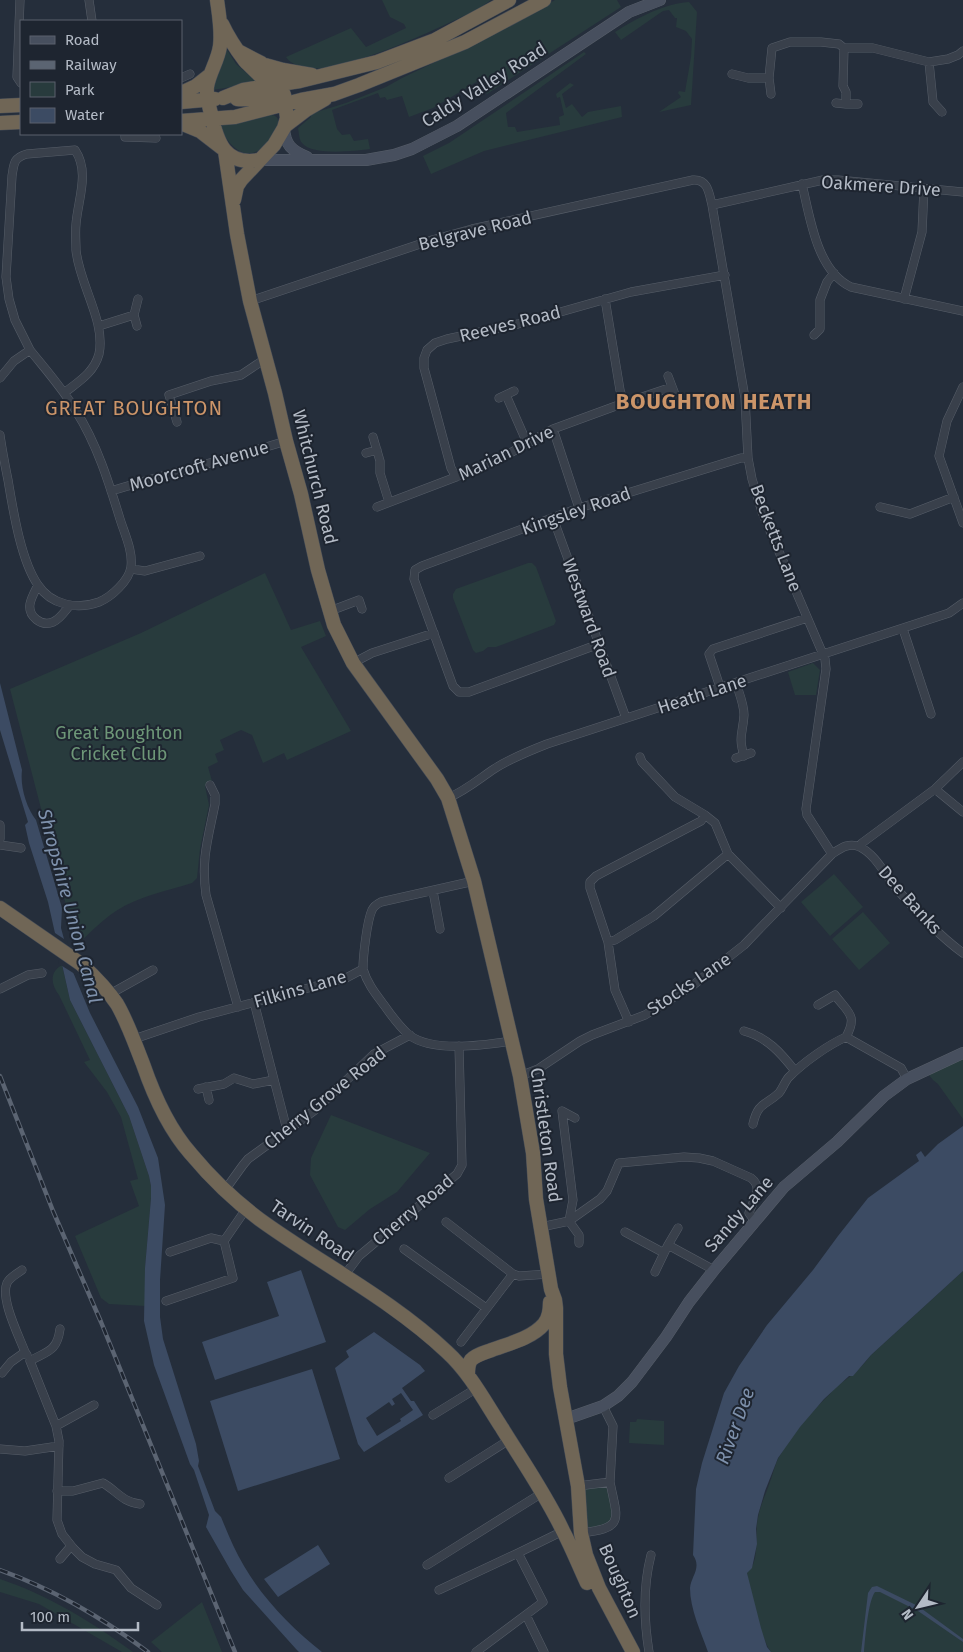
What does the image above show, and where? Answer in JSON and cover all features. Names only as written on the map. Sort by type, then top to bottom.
[{"type":"highway","points":[[217,0],[220,18],[220,44],[218,57],[210,74],[207,89],[210,106],[217,111],[238,109],[323,76],[377,62],[434,40],[509,0]]},
{"type":"highway","points":[[182,102],[223,98],[244,90],[285,104],[334,94],[465,42],[544,0]]},
{"type":"highway","points":[[220,18],[230,40],[268,98],[285,104]]},
{"type":"highway","points":[[238,51],[261,63],[283,70],[323,76]]},
{"type":"highway","points":[[182,122],[235,117],[268,98],[274,75],[261,63]]},
{"type":"highway","points":[[182,93],[196,86],[210,74]]},
{"type":"highway","points":[[285,127],[306,110],[334,94]]},
{"type":"highway","name":"Whitchurch Road","points":[[208,100],[212,120],[225,151],[250,301],[301,494],[318,570],[334,625],[353,663],[408,740]]},
{"type":"highway","points":[[285,104],[287,118],[285,127]]},
{"type":"highway","points":[[0,106],[20,105]]},
{"type":"highway","points":[[0,123],[20,122]]},
{"type":"highway","points":[[182,122],[200,131],[232,157],[243,162],[259,160]]},
{"type":"highway","name":"Whitchurch Road","points":[[233,204],[237,186],[241,180],[274,145],[285,127]]},
{"type":"highway","name":"Christleton Road","points":[[408,740],[438,779],[448,798],[474,881],[520,1076],[533,1153],[536,1199],[548,1274],[555,1300],[556,1354],[578,1486],[581,1528]]},
{"type":"highway","name":"Tarvin Road","points":[[0,908],[88,970],[110,994],[126,1021],[158,1101],[178,1137],[199,1164],[246,1209],[388,1305],[446,1350],[468,1374],[542,1493],[563,1531]]},
{"type":"highway","points":[[530,1336],[545,1323],[549,1313],[551,1289]]},
{"type":"highway","points":[[446,1350],[461,1356],[482,1353],[530,1336],[543,1336],[548,1339],[556,1354]]},
{"type":"highway","points":[[468,1374],[468,1364],[482,1353]]},
{"type":"highway","points":[[563,1531],[581,1528]]},
{"type":"highway","name":"Boughton","points":[[581,1528],[591,1572],[633,1652]]},
{"type":"highway","name":"Boughton","points":[[563,1531],[622,1652]]},
{"type":"main road","name":"Caldy Valley Road","points":[[259,160],[339,162],[366,160],[394,155],[412,149],[457,126],[629,12],[660,0]]},
{"type":"main road","name":"Caldy Valley Road","points":[[285,127],[285,140],[288,146],[293,151],[313,160]]},
{"type":"main road","name":"Sandy Lane","points":[[566,1419],[604,1406],[618,1396],[632,1382],[666,1337],[689,1302],[784,1187],[837,1142],[884,1096],[907,1079],[963,1053]]},
{"type":"street","points":[[20,0],[20,82]]},
{"type":"street","points":[[89,0],[92,20]]},
{"type":"street","points":[[771,94],[769,78],[772,48],[790,42],[821,42],[839,44],[844,48],[873,48],[929,62],[948,59],[963,51]]},
{"type":"street","points":[[844,48],[843,86],[846,92],[846,104]]},
{"type":"street","points":[[929,62],[933,102],[942,112]]},
{"type":"street","points":[[182,78],[190,74]]},
{"type":"street","points":[[732,74],[748,78],[769,78]]},
{"type":"street","points":[[836,103],[858,104]]},
{"type":"street","points":[[125,135],[124,137],[156,138]]},
{"type":"street","points":[[0,435],[15,517],[29,569],[38,585],[44,593],[57,602],[70,605],[84,606],[108,598],[121,586],[131,569],[131,554],[111,491],[88,434],[64,393],[30,350],[15,320],[9,299],[6,277],[12,176],[15,162],[19,156],[75,150],[80,157],[83,172],[75,225],[76,252],[81,275],[99,326],[99,353],[87,376],[64,393]]},
{"type":"street","name":"Belgrave Road","points":[[250,301],[432,240],[472,229],[693,180],[704,182]]},
{"type":"street","name":"Oakmere Drive","points":[[712,205],[823,180],[963,192]]},
{"type":"street","name":"Becketts Lane","points":[[704,182],[708,187],[712,205],[745,398],[748,458],[752,479],[762,512],[824,653],[826,669],[806,809],[807,815],[832,854]]},
{"type":"street","points":[[802,184],[814,237],[822,254],[841,282],[851,287],[963,311]]},
{"type":"street","points":[[904,299],[922,232],[924,188]]},
{"type":"street","points":[[820,330],[820,300],[826,282],[834,273]]},
{"type":"street","name":"Reeves Road","points":[[456,478],[451,468],[424,368],[424,358],[427,350],[435,343],[518,324],[631,292],[725,276]]},
{"type":"street","points":[[137,326],[134,315],[138,299]]},
{"type":"street","points":[[605,299],[620,390],[624,403]]},
{"type":"street","points":[[99,326],[134,315]]},
{"type":"street","points":[[0,378],[14,361],[30,350]]},
{"type":"street","points":[[177,422],[169,395],[212,381],[241,375],[265,359]]},
{"type":"street","points":[[668,376],[676,397]]},
{"type":"street","name":"Marian Drive","points":[[377,507],[456,478],[512,452],[553,429],[672,387]]},
{"type":"street","points":[[963,387],[947,421],[939,456],[963,523]]},
{"type":"street","points":[[506,395],[527,443]]},
{"type":"street","points":[[553,429],[579,508]]},
{"type":"street","points":[[373,437],[380,460],[380,473],[389,502]]},
{"type":"street","name":"Moorcroft Avenue","points":[[111,491],[286,441]]},
{"type":"street","points":[[366,453],[377,450]]},
{"type":"street","name":"Kingsley Road","points":[[434,633],[414,579],[415,570],[422,566],[579,508],[740,458],[748,458]]},
{"type":"street","points":[[880,507],[910,514],[954,497]]},
{"type":"street","name":"Westward Road","points":[[552,518],[626,718]]},
{"type":"street","points":[[131,569],[145,571],[200,556]]},
{"type":"street","points":[[38,585],[30,603],[30,612],[35,619],[43,623],[53,623],[61,617],[70,605]]},
{"type":"street","points":[[330,611],[359,600],[362,609]]},
{"type":"street","name":"Heath Lane","points":[[448,798],[520,754],[824,653],[903,629],[949,613],[963,603]]},
{"type":"street","points":[[720,687],[709,654],[713,649],[807,618]]},
{"type":"street","points":[[903,629],[930,714]]},
{"type":"street","points":[[353,663],[372,653],[434,633],[453,686],[458,692],[469,692],[599,644]]},
{"type":"street","points":[[736,683],[744,716],[740,740],[743,756]]},
{"type":"street","points":[[651,756],[641,759],[675,797],[715,823],[728,854],[781,908]]},
{"type":"street","points":[[832,854],[841,848],[852,845],[859,846],[935,789],[963,762]]},
{"type":"street","points":[[210,785],[215,795],[215,804],[204,857],[206,895],[238,1007]]},
{"type":"street","points":[[935,789],[963,812]]},
{"type":"street","points":[[629,1022],[614,990],[608,942],[590,888],[590,882],[596,876],[701,821],[704,815]]},
{"type":"street","points":[[0,825],[0,839]]},
{"type":"street","points":[[0,845],[21,848]]},
{"type":"street","name":"Dee Banks","points":[[859,846],[870,854],[895,886],[929,923],[963,952]]},
{"type":"street","points":[[608,942],[615,940],[654,916],[728,854]]},
{"type":"street","name":"Stocks Lane","points":[[520,1076],[538,1069],[592,1035],[629,1022],[664,1005],[711,972],[744,945],[832,854]]},
{"type":"street","name":"Filkins Lane","points":[[134,1039],[180,1023],[346,978],[363,968],[371,911],[374,906],[381,902],[474,881]]},
{"type":"street","points":[[433,891],[440,929]]},
{"type":"street","points":[[110,994],[150,971],[142,964]]},
{"type":"street","points":[[363,968],[367,980],[389,1013],[410,1035],[438,1045],[486,1045],[512,1041]]},
{"type":"street","points":[[0,989],[28,974],[42,974]]},
{"type":"street","points":[[818,1005],[835,995],[841,988]]},
{"type":"street","points":[[752,1124],[755,1112],[780,1092],[788,1078],[834,1042],[846,1037],[852,1027],[852,1020],[835,995]]},
{"type":"street","points":[[254,1002],[287,1130]]},
{"type":"street","points":[[744,1031],[755,1030],[774,1046],[796,1071]]},
{"type":"street","name":"Cherry Grove Road","points":[[226,1190],[248,1159],[323,1102],[374,1054],[410,1035]]},
{"type":"street","points":[[846,1037],[901,1068],[907,1079]]},
{"type":"street","name":"Cherry Road","points":[[344,1276],[359,1256],[457,1174],[462,1165],[459,1046]]},
{"type":"street","points":[[208,1100],[202,1088],[224,1084],[234,1078],[253,1084],[274,1080]]},
{"type":"street","points":[[574,1118],[562,1111],[573,1200],[569,1221],[579,1234],[579,1243]]},
{"type":"street","points":[[541,1228],[569,1221],[600,1199],[607,1191],[619,1163],[684,1157],[713,1161],[756,1182],[758,1193],[749,1213],[755,1221]]},
{"type":"street","points":[[166,1302],[233,1278],[224,1241],[246,1209]]},
{"type":"street","points":[[446,1222],[513,1274],[519,1276],[548,1274]]},
{"type":"street","points":[[655,1272],[678,1228]]},
{"type":"street","points":[[626,1232],[664,1253]]},
{"type":"street","points":[[170,1252],[211,1238],[224,1241]]},
{"type":"street","points":[[668,1245],[714,1270]]},
{"type":"street","points":[[404,1249],[486,1308]]},
{"type":"street","points":[[22,1270],[8,1281],[4,1294],[56,1426],[59,1446],[57,1520],[62,1534],[82,1557],[95,1564],[116,1570],[131,1588],[158,1605]]},
{"type":"street","points":[[460,1342],[513,1274]]},
{"type":"street","points":[[30,1361],[53,1349],[60,1329]]},
{"type":"street","points":[[2,1373],[11,1362],[26,1352]]},
{"type":"street","points":[[433,1415],[477,1388]]},
{"type":"street","points":[[56,1426],[94,1405]]},
{"type":"street","points":[[581,1528],[601,1531],[614,1524],[616,1518],[610,1482],[613,1426],[604,1406]]},
{"type":"street","points":[[449,1478],[509,1440]]},
{"type":"street","points":[[0,1449],[25,1450],[59,1446]]},
{"type":"street","points":[[578,1486],[610,1482]]},
{"type":"street","points":[[57,1491],[73,1491],[103,1483],[131,1503],[140,1504]]},
{"type":"street","points":[[427,1565],[542,1493]]},
{"type":"street","points":[[439,1590],[563,1531]]},
{"type":"street","points":[[60,1559],[71,1546]]},
{"type":"street","points":[[476,1652],[543,1602],[518,1553]]},
{"type":"street","points":[[649,1652],[645,1625],[646,1573],[651,1556]]},
{"type":"street","points":[[526,1615],[544,1652]]},
{"type":"green space","points":[[382,0],[491,0],[473,12],[427,33],[387,50],[345,64],[327,68],[307,68],[294,64],[286,57],[351,28],[366,47],[406,28],[404,24],[390,17]]},
{"type":"green space","points":[[555,0],[617,0],[621,7],[487,94],[478,81],[433,108],[409,117],[402,96],[387,100],[385,97],[380,98],[378,93],[332,110],[337,129],[342,135],[350,134],[354,141],[368,139],[370,149],[324,151],[307,147],[301,142],[298,128],[311,117],[310,114],[346,103],[386,87],[498,32]]},
{"type":"green space","points":[[689,2],[697,12],[691,105],[659,112],[681,97],[678,93],[679,91],[685,92],[692,39],[686,31],[676,27],[677,18],[669,10],[663,11],[621,40],[615,32],[650,12],[679,3]]},
{"type":"green space","points":[[226,48],[236,64],[258,83],[212,90]]},
{"type":"green space","points":[[584,52],[586,54],[506,113],[508,127],[515,127],[517,132],[560,125],[559,117],[564,115],[560,97],[557,98],[556,94],[570,83],[574,85],[562,94],[566,108],[572,104],[582,117],[588,112],[621,106],[622,117],[484,151],[431,174],[423,156],[449,143]]},
{"type":"green space","points":[[270,115],[277,118],[277,128],[262,148],[255,152],[248,153],[234,147],[218,124],[242,122]]},
{"type":"green space","points":[[532,563],[536,567],[556,621],[554,625],[496,647],[488,647],[476,653],[473,650],[453,594],[456,589]]},
{"type":"green space","name":"Great Boughton Cricket Club","points":[[265,573],[291,630],[320,621],[326,636],[301,647],[351,731],[287,760],[284,753],[263,763],[252,735],[241,730],[220,740],[224,750],[215,754],[218,762],[208,767],[212,781],[205,786],[209,805],[200,849],[197,878],[192,883],[134,901],[106,918],[78,944],[72,935],[72,928],[10,689],[141,633]]},
{"type":"green space","points":[[813,663],[820,670],[816,695],[795,695],[788,672]]},
{"type":"green space","points":[[834,874],[863,907],[830,936],[801,902]]},
{"type":"green space","points":[[863,912],[890,943],[859,970],[832,939]]},
{"type":"green space","points":[[62,965],[70,1000],[129,1116],[149,1176],[151,1198],[145,1268],[145,1306],[109,1304],[101,1298],[75,1236],[139,1206],[130,1181],[138,1179],[121,1117],[107,1092],[84,1062],[90,1060],[54,987],[53,975]]},
{"type":"green space","points":[[963,1057],[963,1119],[938,1084],[929,1075]]},
{"type":"green space","points":[[331,1115],[430,1153],[397,1192],[370,1209],[345,1230],[338,1227],[310,1175],[311,1158]]},
{"type":"green space","points":[[963,1271],[963,1652],[771,1652],[763,1636],[756,1614],[747,1573],[756,1555],[759,1514],[778,1460],[802,1424],[835,1388],[857,1370]]},
{"type":"green space","points":[[637,1419],[664,1421],[664,1445],[629,1443],[630,1422],[636,1422]]},
{"type":"green space","points":[[605,1485],[609,1487],[614,1514],[612,1522],[604,1527],[583,1527],[582,1488]]},
{"type":"green space","points":[[0,1579],[35,1593],[69,1610],[133,1652],[122,1652],[39,1604],[0,1592]]},
{"type":"green space","points":[[202,1602],[222,1652],[162,1652],[151,1642]]},
{"type":"water","points":[[0,683],[22,770],[24,796],[36,820],[62,908],[61,928],[73,972],[90,1013],[138,1107],[158,1158],[165,1205],[160,1280],[160,1317],[163,1339],[196,1444],[198,1466],[215,1511],[221,1517],[238,1554],[260,1590],[300,1634],[322,1652],[299,1652],[296,1649],[243,1590],[206,1527],[209,1515],[154,1365],[144,1321],[145,1268],[151,1198],[149,1176],[129,1116],[70,1000],[48,902],[29,843],[25,825],[28,822],[0,730]]},
{"type":"water","name":"River Dee","points":[[963,1126],[963,1271],[871,1355],[853,1376],[849,1376],[824,1399],[800,1427],[778,1458],[758,1515],[756,1529],[757,1544],[752,1568],[747,1573],[761,1628],[767,1647],[771,1652],[708,1652],[696,1620],[690,1596],[690,1588],[696,1568],[693,1555],[696,1489],[702,1463],[724,1393],[739,1366],[767,1325],[813,1270],[868,1198],[919,1161],[916,1155],[921,1151],[925,1157],[938,1144]]},
{"type":"water","points":[[301,1270],[326,1342],[215,1380],[202,1342],[279,1316],[267,1282]]},
{"type":"water","points":[[374,1332],[420,1365],[425,1371],[402,1388],[423,1415],[364,1452],[358,1444],[335,1368],[349,1357],[346,1351]],"holes":[[[401,1393],[413,1410],[400,1419],[401,1421],[377,1436],[366,1418],[389,1402],[392,1406],[395,1404],[392,1399]]]},
{"type":"water","points":[[312,1369],[340,1459],[238,1491],[210,1401]]},
{"type":"water","points":[[318,1545],[330,1564],[278,1597],[264,1579]]},
{"type":"water","points":[[877,1586],[918,1606],[963,1639],[963,1642],[918,1611],[880,1592],[875,1592],[869,1612],[864,1652],[861,1652],[868,1593],[872,1587]]},
{"type":"pier","points":[[52,931],[67,941],[78,976],[59,964]]},
{"type":"railway","points":[[0,1076],[53,1211],[101,1322],[235,1652]]},
{"type":"railway","points":[[0,1570],[39,1586],[77,1605],[148,1652]]},
{"type":"district","name":"BOUGHTON HEATH","points":[[714,401]]},
{"type":"district","name":"GREAT BOUGHTON","points":[[134,408]]},
{"type":"water label","name":"Shropshire Union Canal","points":[[70,906]]}]
